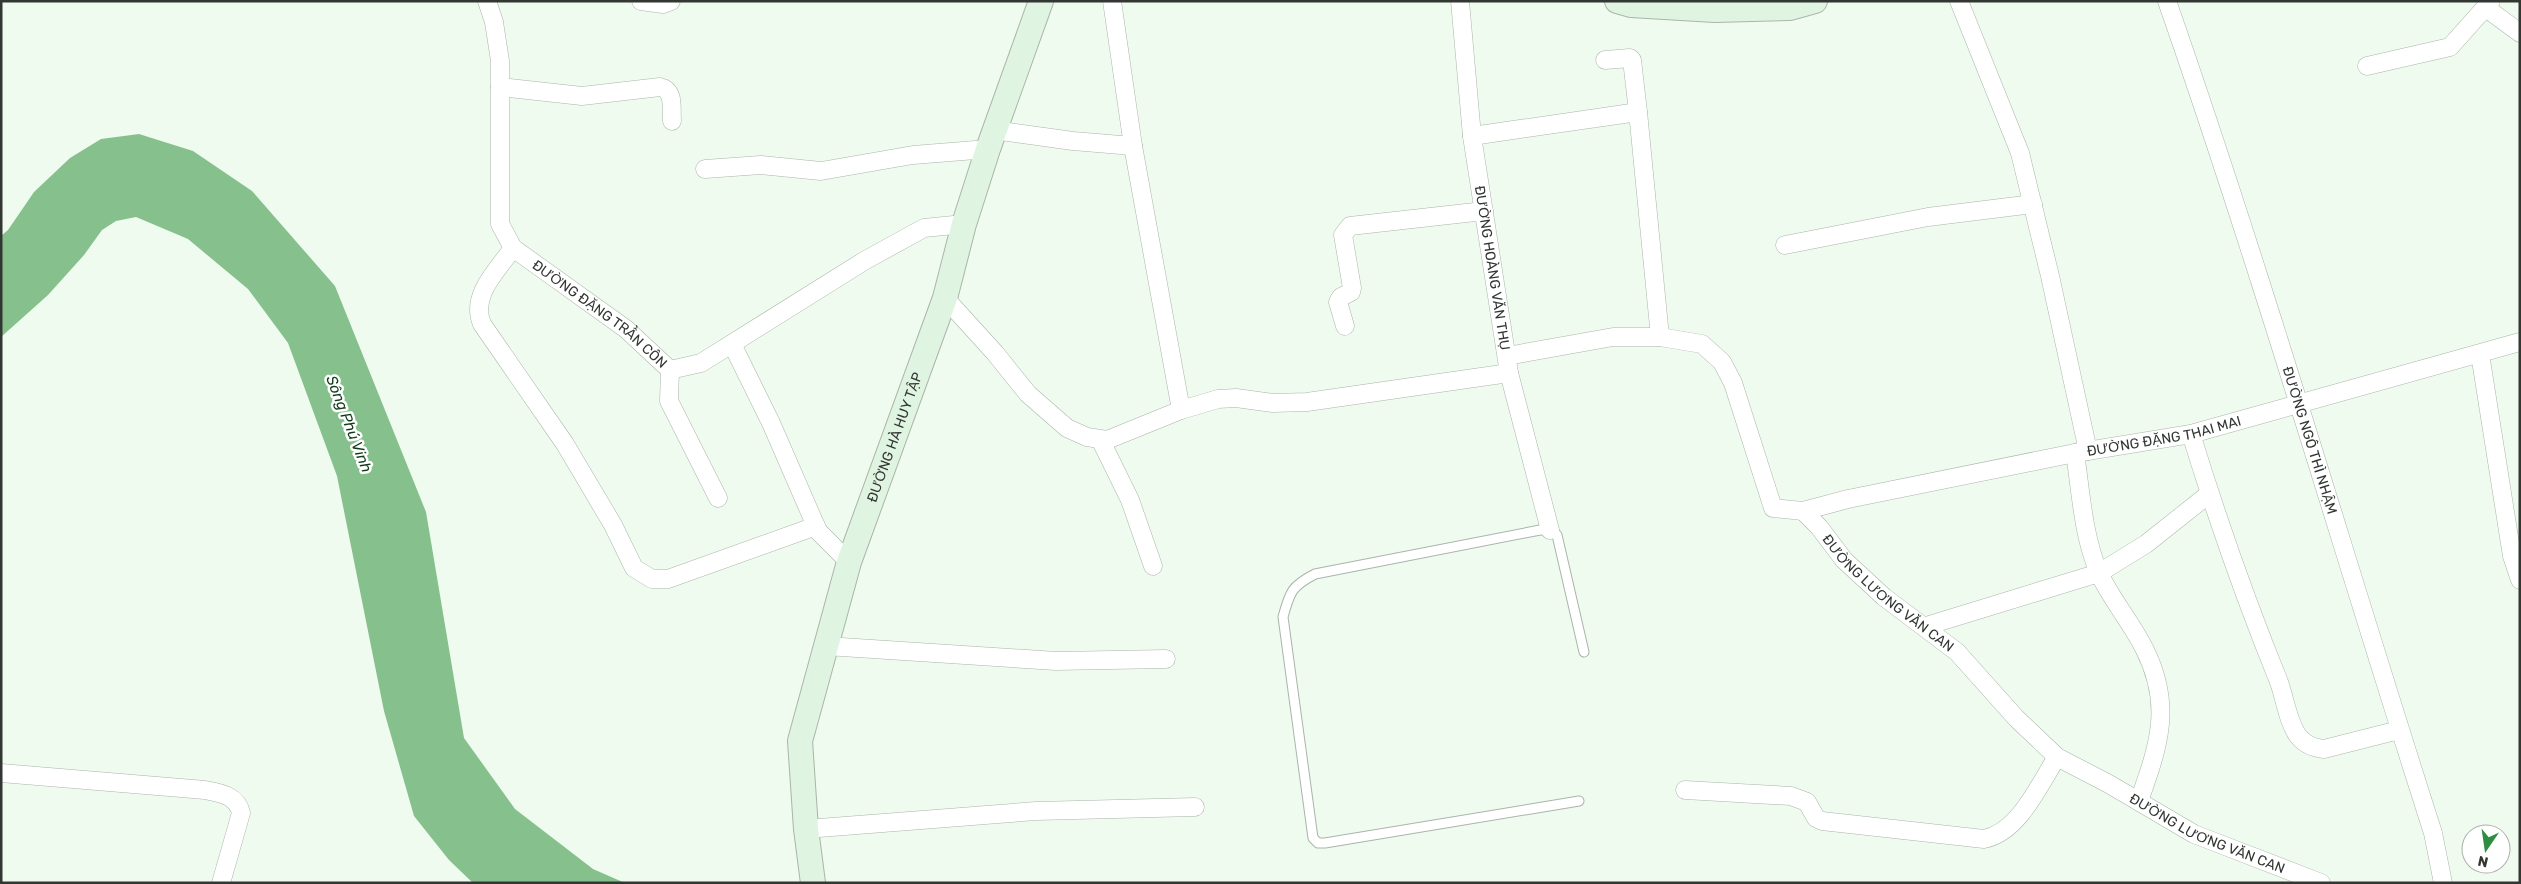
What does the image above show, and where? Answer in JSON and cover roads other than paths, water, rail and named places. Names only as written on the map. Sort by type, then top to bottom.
[{"type":"main road","name":"ĐƯỜNG HÀ HUY TẬP","points":[[813,881],[806,829],[800,741],[849,562],[945,298],[964,224],[991,139],[1041,1]]},
{"type":"main road","points":[[1626,2],[1715,10],[1790,8],[1815,1]]},
{"type":"street","name":"ĐƯỜNG ĐẶNG TRẦN CÔN","points":[[487,1],[494,22],[500,61],[500,224],[513,248],[626,329],[670,370],[701,363],[864,261],[924,228],[964,224]]},
{"type":"street","points":[[641,1],[663,4],[671,1]]},
{"type":"street","points":[[1112,1],[1133,146],[1181,410]]},
{"type":"street","name":"ĐƯỜNG HOÀNG VĂN THỤ","points":[[1460,1],[1472,136],[1509,374],[1550,530]]},
{"type":"street","points":[[1959,1],[2020,153],[2033,204],[2082,452],[2088,539],[2099,573],[2145,648],[2159,684],[2162,704],[2161,730],[2154,760],[2139,802]]},
{"type":"street","name":"ĐƯỜNG NGÔ THÌ NHẬM","points":[[2167,1],[2202,102],[2298,403],[2399,730],[2433,833],[2444,883]]},
{"type":"street","points":[[2367,66],[2450,47],[2488,5],[2520,34]]},
{"type":"street","points":[[1605,60],[1630,58],[1632,60],[1660,337]]},
{"type":"street","points":[[500,86],[582,96],[665,88],[670,94],[672,121]]},
{"type":"street","points":[[1472,136],[1638,112]]},
{"type":"street","points":[[705,168],[761,165],[821,171],[991,139],[1073,141],[1133,146]]},
{"type":"street","points":[[1785,245],[1928,217],[2033,204]]},
{"type":"street","points":[[1345,326],[1338,302],[1341,297],[1351,292],[1352,288],[1344,235],[1350,226],[1484,211]]},
{"type":"street","points":[[513,248],[482,291],[477,312],[482,324],[565,444],[613,525],[634,568],[652,579],[668,578],[816,526]]},
{"type":"street","points":[[945,298],[1042,408],[1067,428],[1101,441],[1181,410],[1218,399],[1236,398],[1273,403],[1307,402],[1509,374]]},
{"type":"street","points":[[1507,356],[1613,336],[1660,337],[1702,344],[1722,362],[1733,383],[1773,508],[1802,511]]},
{"type":"street","name":"ĐƯỜNG ĐẶNG THAI MAI","points":[[1802,511],[1848,499],[2082,452],[2191,434],[2298,403],[2347,392],[2520,342]]},
{"type":"street","points":[[732,344],[771,423],[816,526],[827,542],[849,562]]},
{"type":"street","points":[[2480,354],[2512,556],[2520,580]]},
{"type":"street","points":[[670,370],[668,401],[718,498]]},
{"type":"street","points":[[2191,434],[2209,494],[2252,617],[2286,701],[2294,729],[2299,737],[2313,748],[2324,749],[2399,730]]},
{"type":"street","points":[[1101,441],[1130,500],[1153,566]]},
{"type":"street","points":[[1926,626],[2099,573],[2146,544],[2209,494]]},
{"type":"street","name":"ĐƯỜNG LƯƠNG VĂN CAN","points":[[1802,511],[1819,527],[1844,560],[1884,597],[1926,626],[1956,652],[2016,718],[2057,757],[2194,834],[2321,883]]},
{"type":"street","points":[[826,646],[1056,660],[1166,659]]},
{"type":"street","points":[[1685,790],[1791,796],[1808,802],[1816,818],[1822,821],[1984,839],[1996,837],[2006,830],[2057,757]]},
{"type":"street","points":[[1,773],[205,790],[232,797],[239,806],[241,813],[222,883]]},
{"type":"street","points":[[806,829],[1036,811],[1195,807]]},
{"type":"lane","points":[[1579,801],[1325,844],[1318,843],[1313,838],[1284,640],[1283,617],[1289,593],[1298,583],[1316,574],[1540,530],[1550,530],[1557,535],[1584,652]]},
{"type":"water","name":"Sông Phú Vinh","points":[[139,134],[193,151],[252,191],[335,286],[426,512],[464,738],[515,809],[593,869],[625,883],[473,883],[449,860],[414,816],[384,711],[337,476],[288,343],[248,289],[188,239],[136,217],[116,221],[102,230],[84,255],[48,295],[1,337],[1,236],[8,230],[34,192],[70,158],[101,139]]}]
